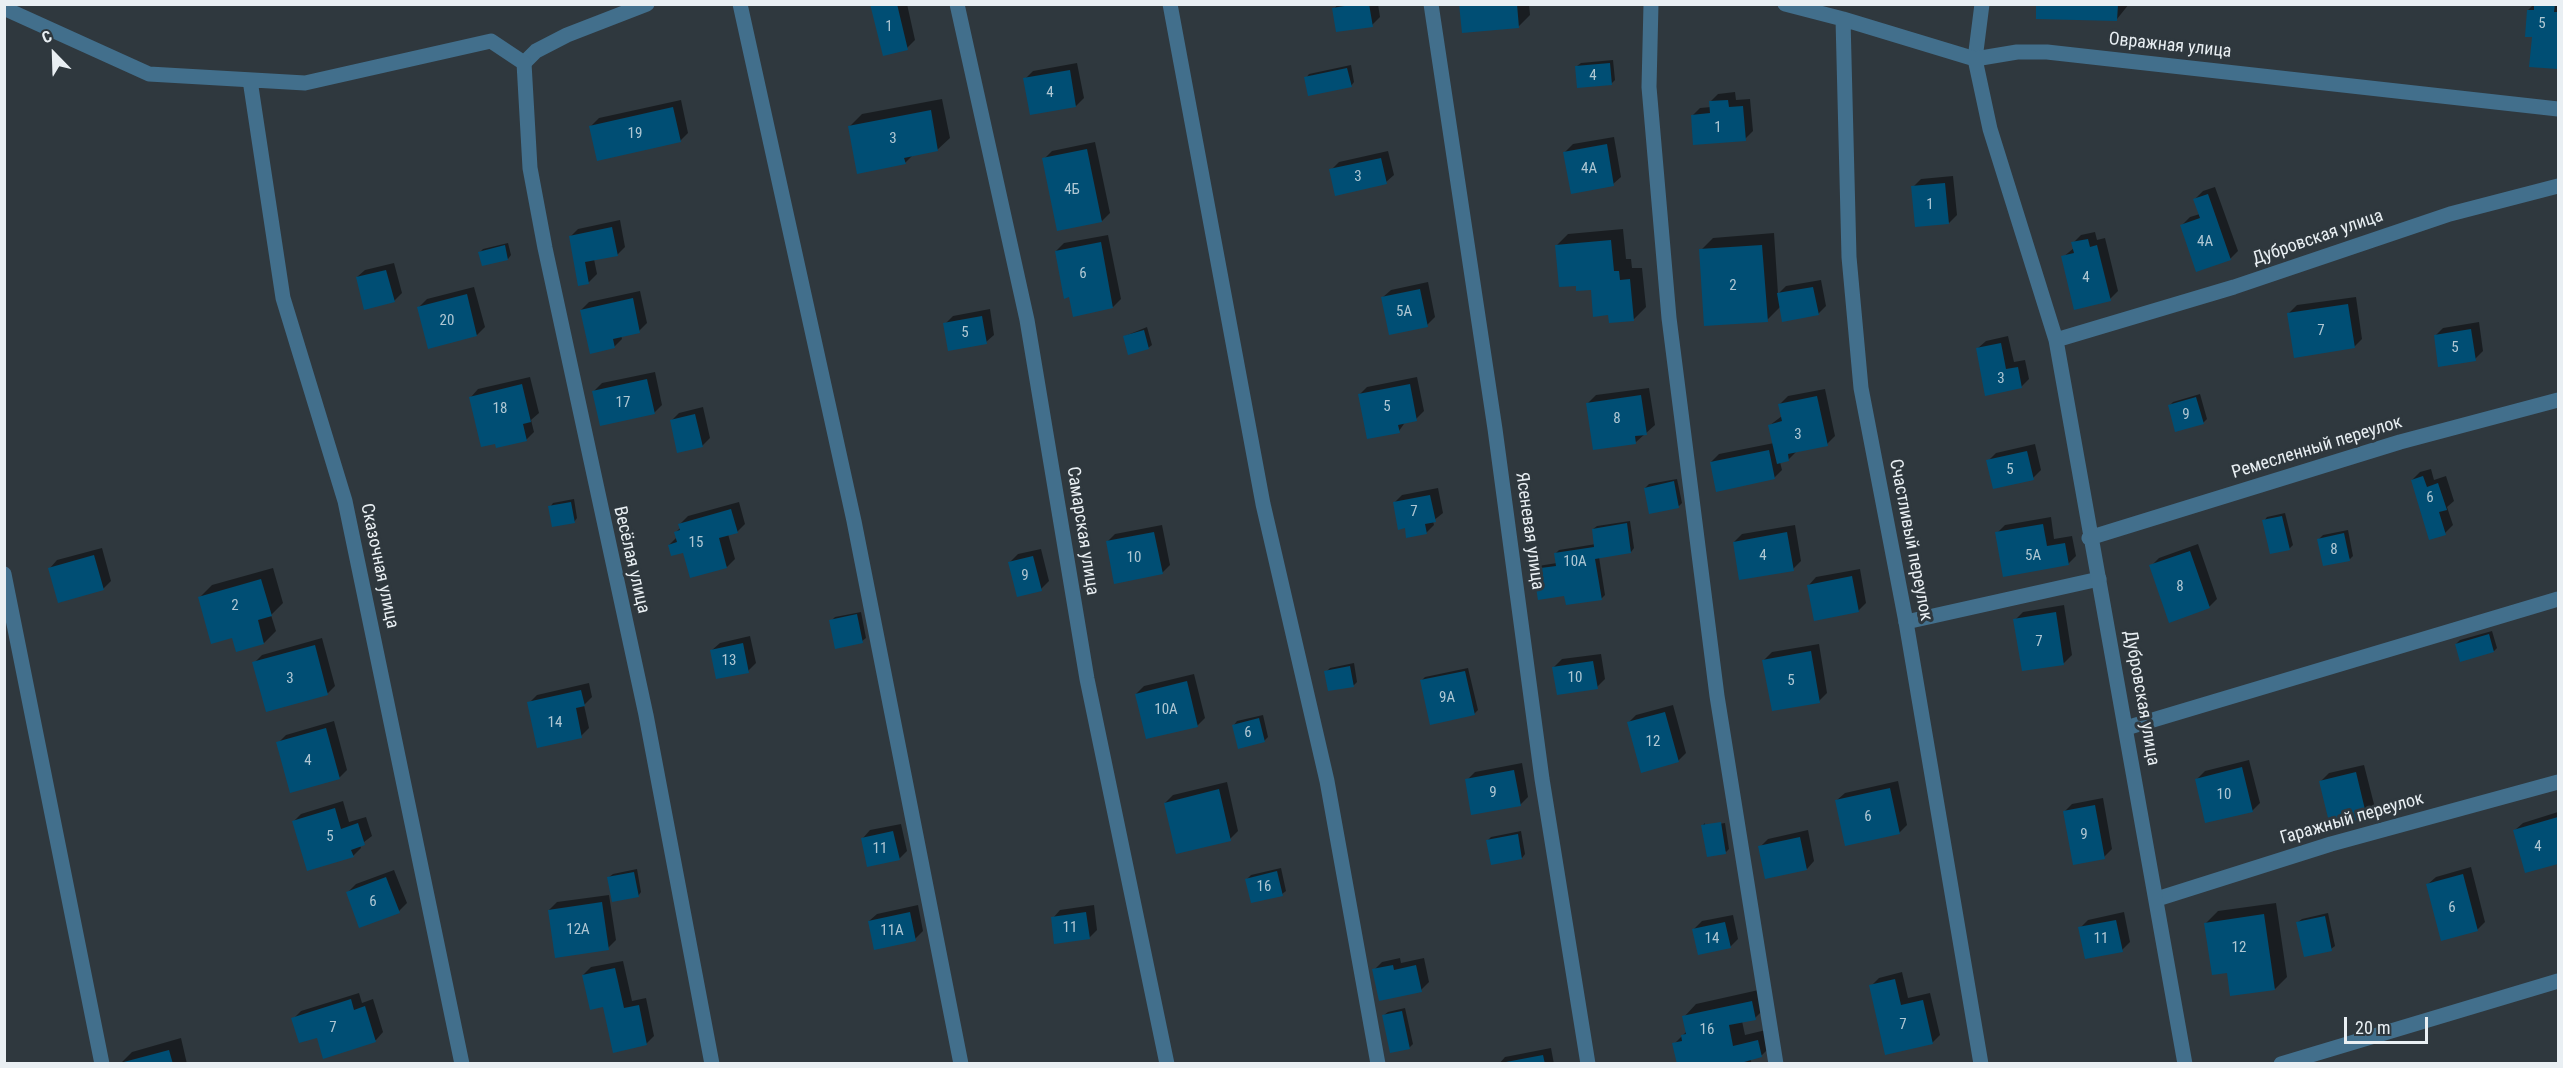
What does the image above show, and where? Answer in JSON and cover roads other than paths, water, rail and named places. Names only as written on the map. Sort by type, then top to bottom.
[{"type":"street","points":[[4,5],[10,11],[149,74],[305,83],[491,40],[524,63],[536,51],[567,35],[647,4]]},
{"type":"street","points":[[740,4],[854,521],[961,1064]]},
{"type":"street","name":"Самарская улица","points":[[957,4],[1027,320],[1087,679],[1167,1064]]},
{"type":"street","points":[[1170,4],[1263,504],[1327,781],[1378,1064]]},
{"type":"street","name":"Ясеневая улица","points":[[1431,4],[1496,429],[1542,779],[1588,1064]]},
{"type":"street","points":[[1651,4],[1649,87],[1670,318],[1717,696],[1776,1064]]},
{"type":"street","name":"Овражная улица","points":[[1785,4],[1975,59],[2017,52],[2047,52],[2559,109]]},
{"type":"street","name":"Дубровская улица","points":[[1982,4],[1975,59],[1989,129],[2056,340],[2089,538],[2099,579],[2185,1064]]},
{"type":"street","name":"Счастливый переулок","points":[[1843,19],[1849,257],[1861,388],[1906,622],[1981,1064]]},
{"type":"street","name":"Весёлая улица","points":[[524,63],[530,168],[542,236],[646,715],[712,1064]]},
{"type":"street","name":"Сказочная улица","points":[[250,80],[283,298],[345,501],[462,1064]]},
{"type":"street","name":"Дубровская улица","points":[[2056,340],[2234,287],[2450,214],[2559,186]]},
{"type":"street","name":"Ремесленный переулок","points":[[2089,538],[2400,442],[2559,400]]},
{"type":"street","points":[[4,574],[102,1064]]},
{"type":"street","points":[[1906,622],[2099,579]]},
{"type":"street","points":[[2126,728],[2559,599]]},
{"type":"street","name":"Гаражный переулок","points":[[2157,899],[2331,844],[2559,782]]},
{"type":"street","points":[[2281,1064],[2559,981]]}]
